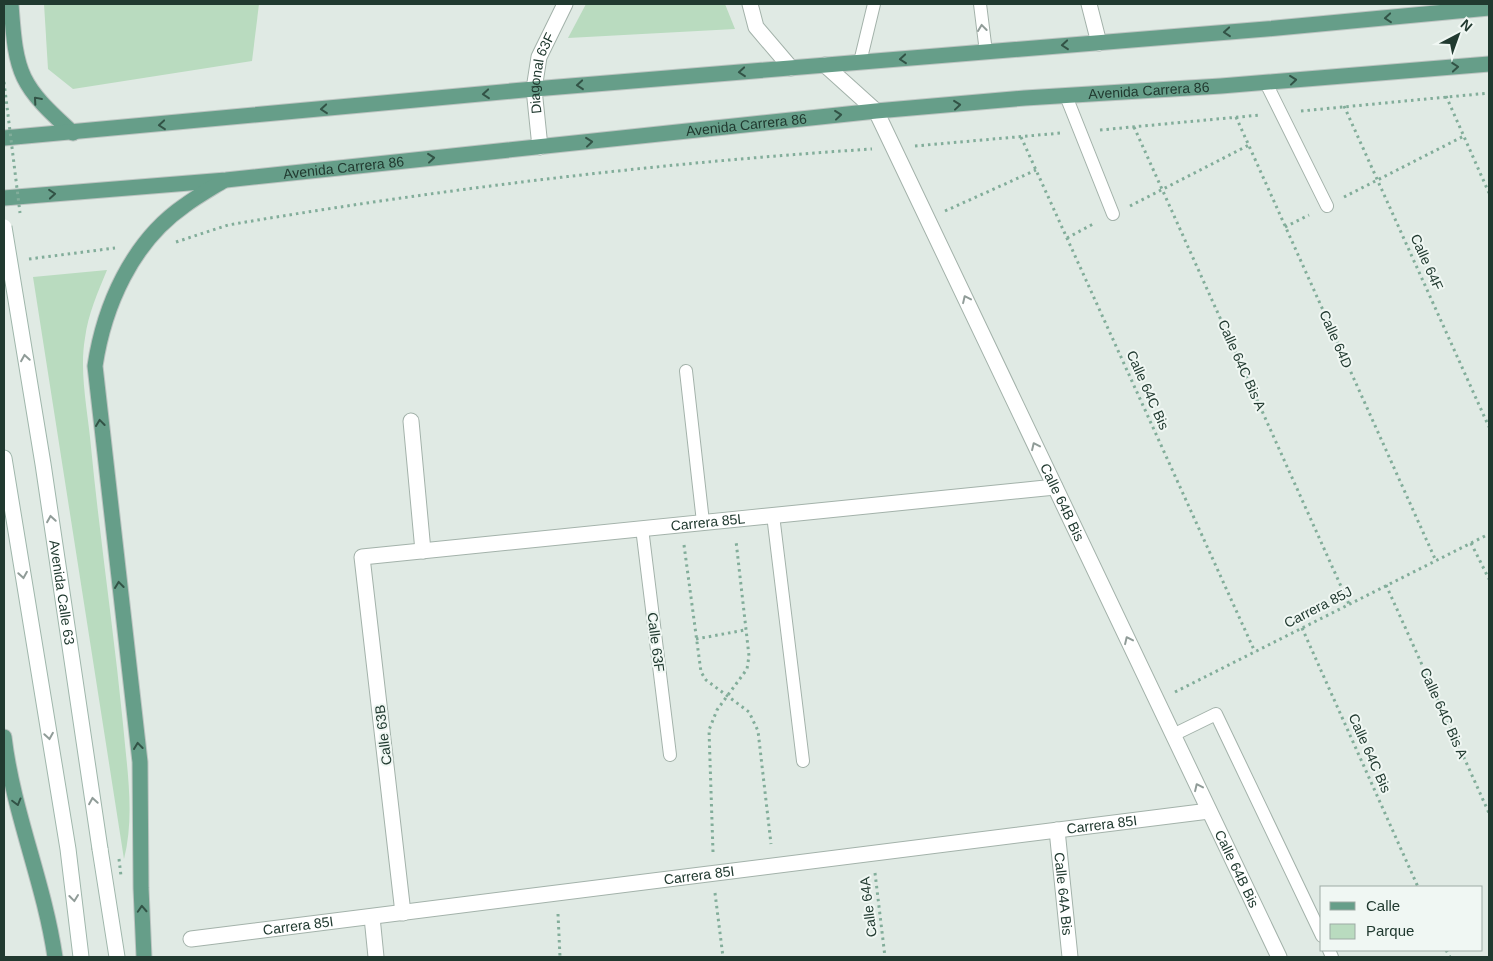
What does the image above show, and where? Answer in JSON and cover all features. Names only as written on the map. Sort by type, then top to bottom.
[{"type":"main road","points":[[11,4],[16,55],[22,76],[29,90],[41,104],[73,133]]},
{"type":"main road","points":[[4,138],[534,89],[1099,42],[1410,10],[1489,8]]},
{"type":"main road","name":"Avenida Carrera 86","points":[[4,198],[226,180],[876,111],[1266,83],[1489,64]]},
{"type":"main road","points":[[144,957],[141,888],[140,762],[95,366],[100,336],[108,309],[124,276],[144,245],[165,221],[183,206],[226,180]]},
{"type":"main road","points":[[4,737],[11,778],[44,900],[55,957]]},
{"type":"street","name":"Diagonal 63F","points":[[540,147],[534,89],[540,57],[565,4]]},
{"type":"street","points":[[750,4],[756,27],[791,68]]},
{"type":"street","points":[[1089,4],[1099,42]]},
{"type":"street","name":"Calle 64B Bis","points":[[825,65],[876,111],[1279,957]]},
{"type":"street","name":"Avenida Calle 63","points":[[4,227],[43,464],[117,957]]},
{"type":"street","points":[[412,421],[423,551]]},
{"type":"street","points":[[4,458],[68,850],[82,957]]},
{"type":"street","name":"Carrera 85L","points":[[362,557],[1055,487]]},
{"type":"street","name":"Calle 63B","points":[[362,557],[403,913]]},
{"type":"street","name":"Carrera 85I","points":[[191,939],[1209,811]]},
{"type":"street","name":"Calle 64A Bis","points":[[1057,830],[1070,957]]},
{"type":"street","points":[[372,917],[376,957]]},
{"type":"lane","points":[[860,62],[874,4]]},
{"type":"lane","points":[[980,4],[986,52]]},
{"type":"lane","points":[[1266,83],[1328,206]]},
{"type":"lane","points":[[1066,96],[1113,214]]},
{"type":"lane","points":[[686,371],[702,522]]},
{"type":"lane","points":[[773,515],[803,761]]},
{"type":"lane","name":"Calle 63F","points":[[642,528],[670,755]]},
{"type":"lane","points":[[1173,735],[1216,714],[1320,932]]},
{"type":"path","points":[[22,259],[180,241],[210,229],[248,221],[595,172],[759,156],[894,148],[1080,132],[1489,93]]},
{"type":"path","points":[[1446,96],[1489,193]]},
{"type":"path","name":"Calle 64F","points":[[1344,106],[1489,427]]},
{"type":"path","name":"Calle 64D","points":[[1236,117],[1436,561]]},
{"type":"path","name":"Calle 64C Bis A","points":[[1134,127],[1349,604]]},
{"type":"path","points":[[1285,227],[1464,136]]},
{"type":"path","name":"Calle 64C Bis","points":[[1021,137],[1255,652]]},
{"type":"path","points":[[1067,238],[1249,145]]},
{"type":"path","points":[[928,218],[1036,170]]},
{"type":"path","points":[[723,957],[713,874],[709,730],[712,719],[747,669],[749,656],[733,519]]},
{"type":"path","points":[[682,525],[701,672],[706,680],[749,712],[758,731],[774,866]]},
{"type":"path","name":"Carrera 85J","points":[[1157,701],[1489,534]]},
{"type":"path","points":[[1471,543],[1489,579]]},
{"type":"path","name":"Calle 64C Bis A","points":[[1386,585],[1489,813]]},
{"type":"path","name":"Calle 64C Bis","points":[[1302,628],[1418,886]]},
{"type":"path","points":[[696,639],[745,630]]},
{"type":"path","name":"Calle 64A","points":[[873,853],[885,957]]},
{"type":"path","points":[[556,893],[560,957]]},
{"type":"green space","points":[[44,4],[259,4],[252,61],[73,89],[48,69]]},
{"type":"green space","points":[[586,4],[725,4],[735,29],[568,38]]},
{"type":"green space","points":[[107,270],[88,320],[83,351],[83,365],[128,775],[130,809],[124,859],[33,277]]}]
